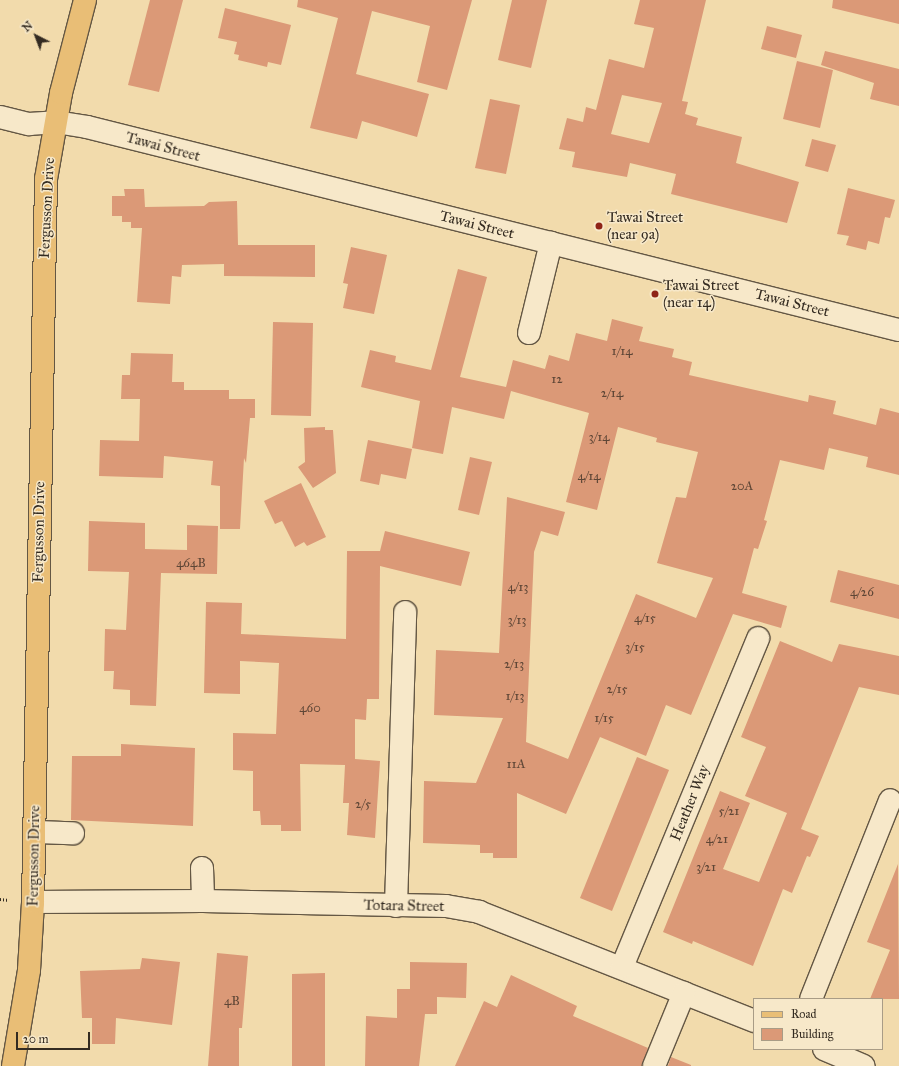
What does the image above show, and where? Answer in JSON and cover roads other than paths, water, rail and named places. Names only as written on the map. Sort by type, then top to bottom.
[{"type":"main road","name":"Fergusson Drive","points":[[13,1066],[28,970],[33,902],[45,203],[47,170],[56,122],[85,0]]},
{"type":"street","name":"Tawai Street","points":[[0,117],[29,124],[56,122],[87,127],[899,330]]},
{"type":"street","points":[[529,333],[551,244]]},
{"type":"street","points":[[396,906],[405,612]]},
{"type":"street","name":"Heather Way","points":[[622,967],[758,638]]},
{"type":"street","points":[[811,998],[890,800]]},
{"type":"street","points":[[35,832],[72,833]]},
{"type":"street","points":[[202,868],[203,901]]},
{"type":"street","name":"Totara Street","points":[[33,902],[203,901],[446,906],[479,912],[622,967],[753,1021]]},
{"type":"street","points":[[654,1066],[684,993]]},
{"type":"street","points":[[826,1050],[864,1066]]},
{"type":"place","name":"Tawai Street (near 9a)","points":[[599,226]]},
{"type":"place","name":"Tawai Street (near 14)","points":[[655,294]]}]
